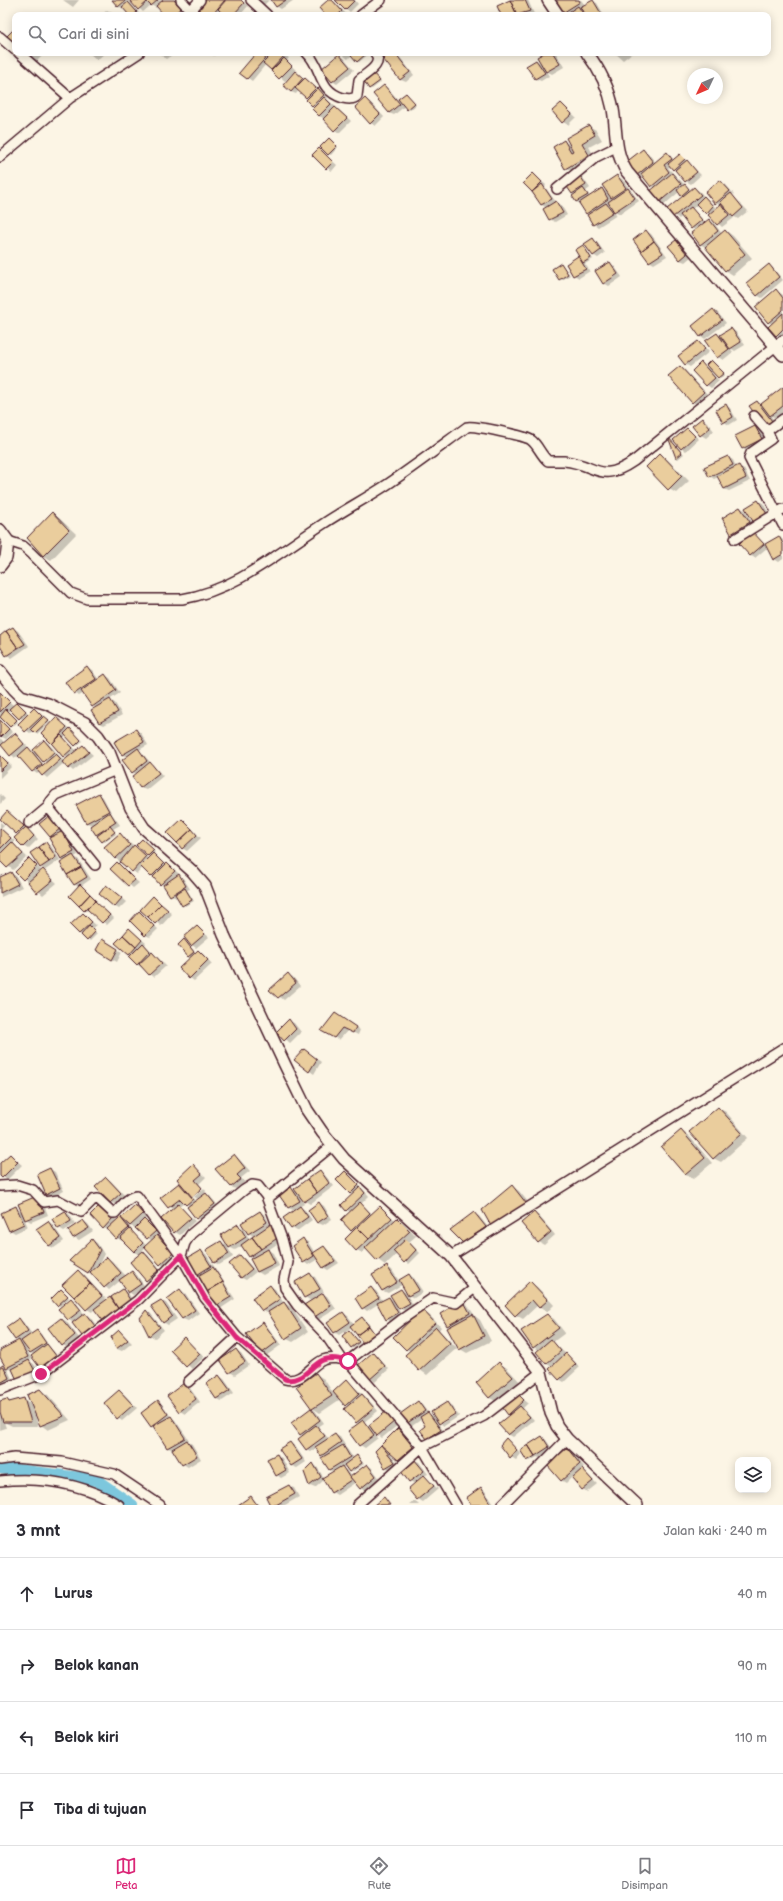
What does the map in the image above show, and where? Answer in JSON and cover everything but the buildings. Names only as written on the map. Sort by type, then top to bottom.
[{"type":"street","points":[[181,0],[188,12]]},
{"type":"street","points":[[190,12],[200,0]]},
{"type":"street","points":[[251,0],[264,12]]},
{"type":"street","points":[[365,12],[381,0]]},
{"type":"street","points":[[548,0],[556,12]]},
{"type":"street","points":[[0,37],[12,47]]},
{"type":"street","points":[[22,56],[70,98]]},
{"type":"street","points":[[0,157],[70,98],[134,56]]},
{"type":"street","points":[[313,56],[327,89],[338,96],[351,99],[357,96],[359,80],[378,62],[376,56]]},
{"type":"street","points":[[0,530],[8,541],[23,546],[71,593],[80,597],[87,599],[182,599],[197,596],[233,583],[324,523],[388,484],[467,426],[476,426],[525,437],[536,445],[541,455],[548,461],[565,461],[605,473],[617,471],[634,461],[781,347],[644,194],[622,165],[616,148],[613,113],[608,90],[600,72],[589,56]]},
{"type":"street","points":[[558,188],[596,157],[616,148]]},
{"type":"street","points":[[754,416],[767,431],[771,440],[751,453],[749,458],[780,511],[783,525]]},
{"type":"street","points":[[767,431],[783,419]]},
{"type":"street","points":[[735,539],[780,511]]},
{"type":"street","points":[[0,566],[6,558],[8,541]]},
{"type":"street","points":[[0,671],[21,696],[48,704],[85,723],[98,736],[109,752],[131,808],[144,828],[192,871],[205,886],[224,935],[307,1110],[344,1159],[451,1256],[541,1372],[551,1413],[557,1426],[568,1440],[637,1505]]},
{"type":"street","points":[[29,823],[48,807],[56,796],[116,770]]},
{"type":"street","points":[[48,807],[95,864]]},
{"type":"street","points":[[451,1256],[783,1048]]},
{"type":"street","points":[[266,1196],[272,1195],[333,1145]]},
{"type":"street","points":[[0,1186],[17,1185],[33,1190],[44,1202],[58,1200],[81,1212],[93,1200],[98,1199],[115,1213],[128,1199],[137,1196],[181,1256],[205,1298],[237,1338],[289,1380],[299,1378],[324,1359],[345,1360],[433,1298],[456,1303],[476,1287]]},
{"type":"street","points":[[0,1390],[41,1374],[138,1300],[181,1256],[185,1243],[191,1234],[244,1190],[252,1185],[258,1186],[266,1196],[282,1239],[288,1262],[284,1280],[285,1288],[297,1305],[325,1334],[345,1360],[422,1447],[456,1505]]},
{"type":"street","points":[[188,1382],[237,1338]]},
{"type":"street","points":[[357,1505],[422,1447],[484,1416],[541,1372]]},
{"type":"street","points":[[502,1505],[568,1440]]},
{"type":"street","points":[[0,1460],[14,1458],[62,1462],[114,1474],[160,1505]]},
{"type":"street","points":[[0,1481],[54,1481],[101,1494],[119,1505]]},
{"type":"waterway","points":[[0,1468],[96,1480],[132,1505]]},
{"type":"route","points":[[41,1374],[138,1300],[144,1292],[181,1256],[205,1298],[237,1338],[285,1379],[294,1380],[299,1378],[324,1359],[342,1359],[348,1361]]}]
